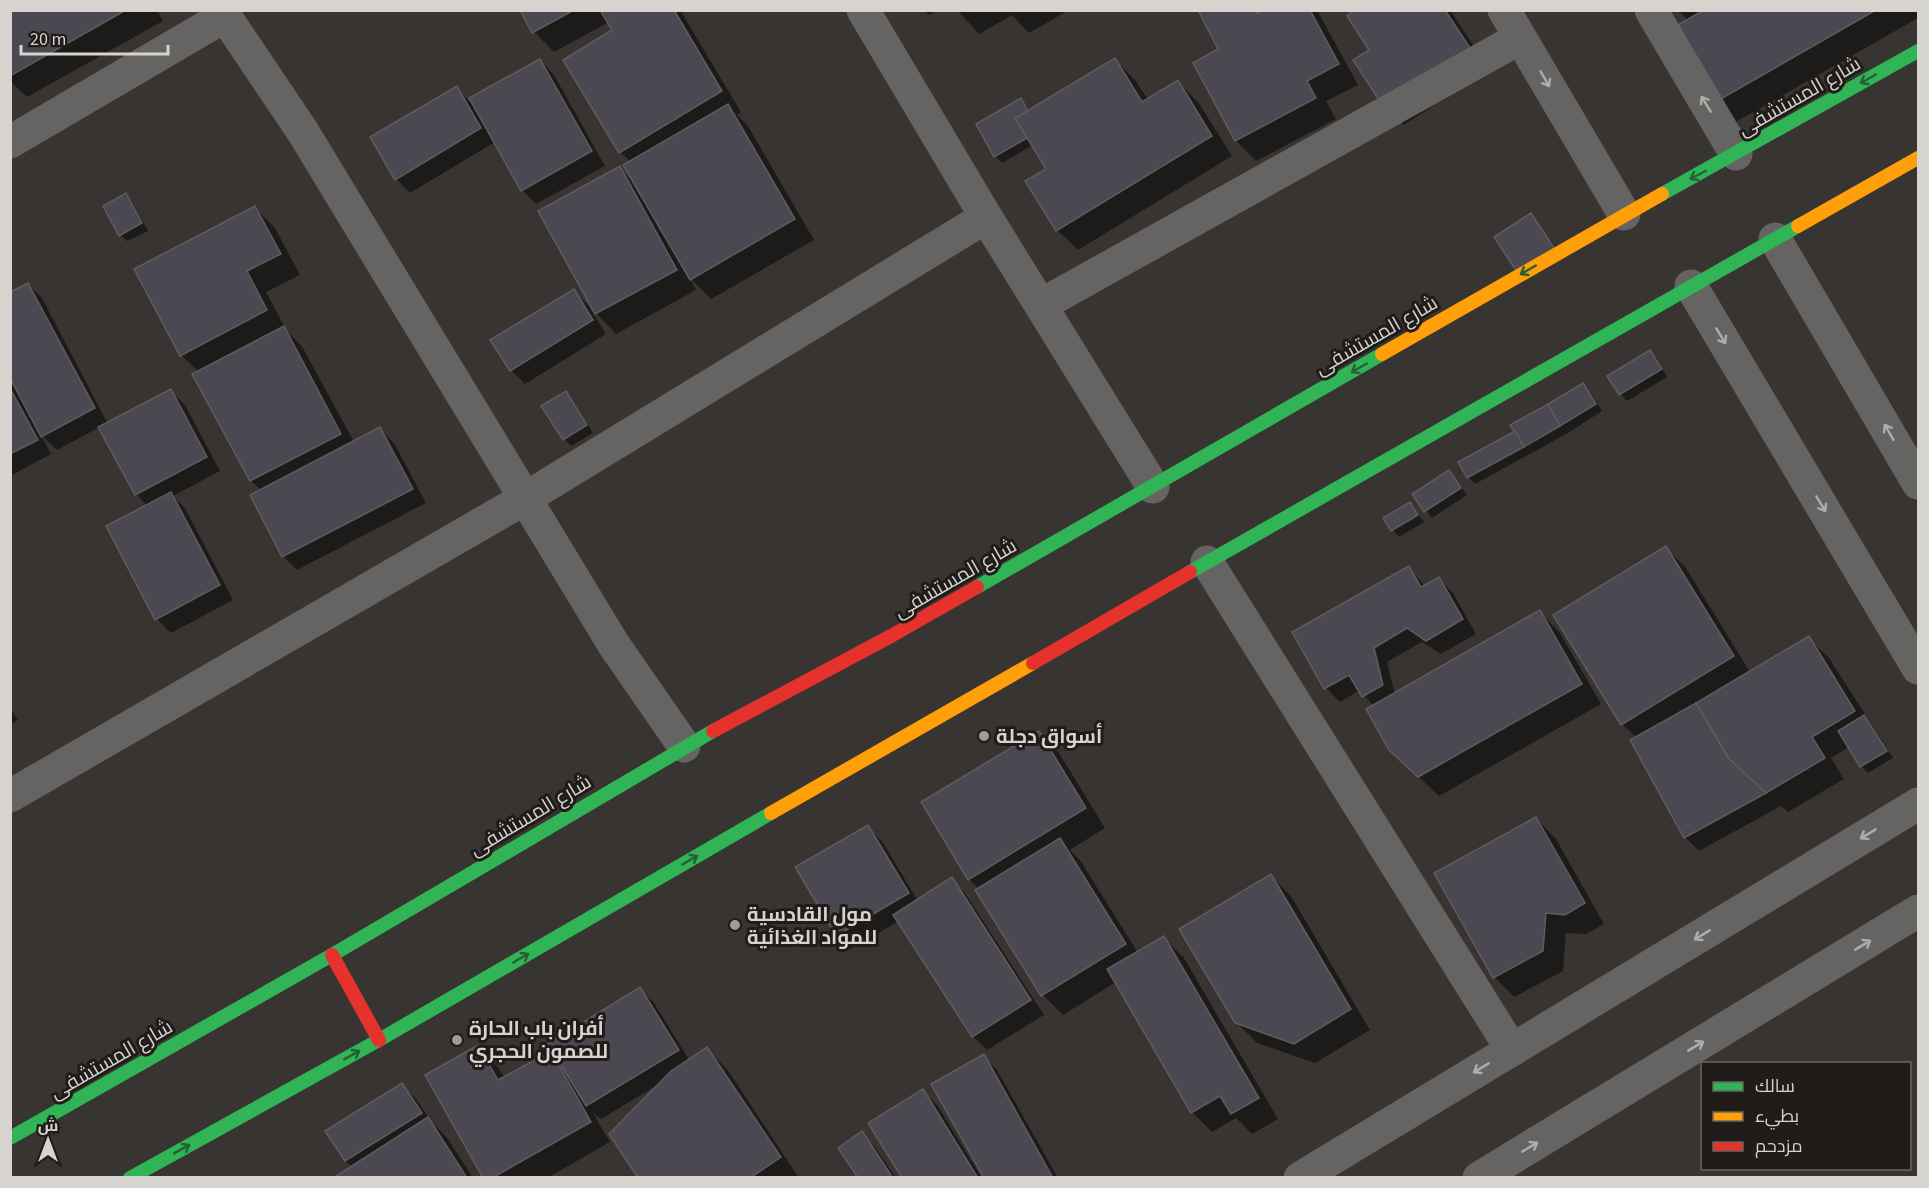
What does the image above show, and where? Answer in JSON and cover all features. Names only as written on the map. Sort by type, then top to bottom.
[{"type":"street","points":[[863,10],[986,217],[1153,487]]},
{"type":"street","points":[[1650,10],[1736,154]]},
{"type":"street","points":[[10,142],[223,14],[303,132],[614,645],[684,746]]},
{"type":"street","points":[[1041,305],[1512,24],[1624,214]]},
{"type":"street","name":"شارع المستشفى","points":[[10,1138],[332,955],[684,746],[891,636],[1624,214],[1736,154],[1918,51]]},
{"type":"street","points":[[130,1178],[379,1040],[1207,562],[1918,158]]},
{"type":"street","points":[[10,796],[524,499],[986,217]]},
{"type":"street","points":[[1775,239],[1918,483]]},
{"type":"street","points":[[1691,286],[1918,668]]},
{"type":"street","points":[[1207,562],[1512,1050]]},
{"type":"street","points":[[1300,1178],[1918,804]]},
{"type":"street","points":[[1479,1178],[1918,911]]},
{"type":"street","points":[[332,955],[379,1040]]},
{"type":"building","points":[[10,10],[126,10],[10,76]]},
{"type":"building","points":[[520,10],[574,10],[532,33]]},
{"type":"building","points":[[605,10],[674,10],[722,91],[619,153],[563,60],[612,30],[601,12]]},
{"type":"building","points":[[1198,10],[1256,10],[1257,13],[1263,10],[1310,10],[1339,64],[1307,81],[1316,98],[1235,141],[1193,63],[1218,49]]},
{"type":"building","points":[[1354,10],[1445,10],[1470,48],[1383,106],[1353,60],[1369,50],[1347,16]]},
{"type":"building","points":[[1704,10],[1876,10],[1712,104],[1669,30]]},
{"type":"building","points":[[1115,58],[1142,102],[1178,80],[1212,136],[1056,231],[1025,181],[1046,169],[1015,118]]},
{"type":"building","points":[[540,59],[592,151],[521,191],[469,98]]},
{"type":"building","points":[[457,86],[481,128],[395,180],[370,137]]},
{"type":"building","points":[[1021,98],[1028,111],[1015,118],[1027,138],[994,157],[976,124]]},
{"type":"building","points":[[728,104],[795,219],[690,280],[623,165]]},
{"type":"building","points":[[620,166],[677,270],[595,314],[538,211]]},
{"type":"building","points":[[126,193],[142,223],[119,236],[103,206]]},
{"type":"building","points":[[255,206],[281,254],[247,271],[267,310],[180,356],[134,269]]},
{"type":"building","points":[[1531,213],[1554,248],[1517,272],[1494,237]]},
{"type":"building","points":[[28,283],[95,408],[41,437],[10,378],[10,292]]},
{"type":"building","points":[[574,289],[593,320],[510,371],[490,340]]},
{"type":"building","points":[[284,326],[341,434],[250,481],[192,374]]},
{"type":"building","points":[[1650,350],[1662,369],[1619,395],[1607,376]]},
{"type":"building","points":[[1583,383],[1596,404],[1560,426],[1548,404]]},
{"type":"building","points":[[10,388],[38,440],[10,454]]},
{"type":"building","points":[[171,389],[207,457],[135,495],[98,427]]},
{"type":"building","points":[[566,391],[587,425],[563,440],[541,406]]},
{"type":"building","points":[[1548,404],[1560,426],[1524,447],[1510,425]]},
{"type":"building","points":[[380,427],[413,489],[282,557],[250,495]]},
{"type":"building","points":[[1515,431],[1524,447],[1467,478],[1458,462]]},
{"type":"building","points":[[1449,470],[1461,488],[1424,512],[1412,494]]},
{"type":"building","points":[[171,492],[220,585],[155,620],[106,526]]},
{"type":"building","points":[[1410,502],[1418,515],[1391,531],[1383,518]]},
{"type":"building","points":[[1666,546],[1734,656],[1621,725],[1553,615]]},
{"type":"building","points":[[1409,566],[1421,587],[1439,577],[1463,619],[1426,641],[1407,628],[1374,648],[1383,685],[1362,697],[1349,675],[1324,689],[1292,632]]},
{"type":"building","points":[[1540,610],[1582,684],[1418,777],[1389,750],[1366,709]]},
{"type":"building","points":[[1809,636],[1855,711],[1812,737],[1825,758],[1766,793],[1729,759],[1696,703]]},
{"type":"building","points":[[1696,703],[1729,759],[1766,793],[1684,838],[1630,740]]},
{"type":"building","points":[[1864,715],[1887,751],[1860,767],[1838,731]]},
{"type":"building","points":[[1039,731],[1086,808],[968,880],[921,802]]},
{"type":"building","points":[[1536,817],[1585,903],[1565,915],[1546,913],[1543,951],[1493,978],[1434,873]]},
{"type":"building","points":[[868,825],[909,893],[836,936],[795,867]]},
{"type":"building","points":[[1060,838],[1126,944],[1041,996],[975,890]]},
{"type":"building","points":[[1271,874],[1351,1009],[1294,1044],[1235,1023],[1179,929]]},
{"type":"building","points":[[952,877],[1031,1000],[972,1037],[893,915]]},
{"type":"building","points":[[1164,936],[1259,1098],[1231,1114],[1220,1096],[1191,1113],[1107,969]]},
{"type":"building","points":[[640,987],[679,1050],[586,1106],[548,1044]]},
{"type":"building","points":[[478,1045],[498,1080],[551,1051],[591,1122],[492,1178],[483,1178],[425,1075]]},
{"type":"building","points":[[707,1047],[781,1157],[750,1178],[638,1178],[609,1134],[671,1071]]},
{"type":"building","points":[[984,1054],[1053,1178],[984,1178],[931,1084]]},
{"type":"building","points":[[402,1083],[422,1113],[345,1161],[325,1131]]},
{"type":"building","points":[[923,1089],[978,1178],[902,1178],[868,1123]]},
{"type":"building","points":[[428,1117],[467,1178],[333,1178]]},
{"type":"building","points":[[862,1131],[893,1178],[858,1178],[838,1148]]},
{"type":"traffic: fast","points":[[1662,194],[1918,51]]},
{"type":"traffic: fast","points":[[1190,572],[1798,226]]},
{"type":"traffic: fast","points":[[977,587],[1382,354]]},
{"type":"traffic: fast","points":[[10,1138],[332,955],[713,731]]},
{"type":"traffic: fast","points":[[130,1178],[379,1040],[771,813]]},
{"type":"traffic: slow","points":[[1798,226],[1918,158]]},
{"type":"traffic: slow","points":[[1382,354],[1662,194]]},
{"type":"traffic: slow","points":[[771,813],[1033,663]]},
{"type":"traffic: jam","points":[[1033,663],[1190,572]]},
{"type":"traffic: jam","points":[[713,731],[891,636],[977,587]]},
{"type":"traffic: jam","points":[[332,955],[379,1040]]},
{"type":"place","name":"أسواق دجلة","points":[[984,736]]},
{"type":"place","name":"مول القادسية للمواد الغذائية","points":[[735,925]]},
{"type":"place","name":"أفران باب الحارة للصمون الحجري","points":[[457,1040]]}]
